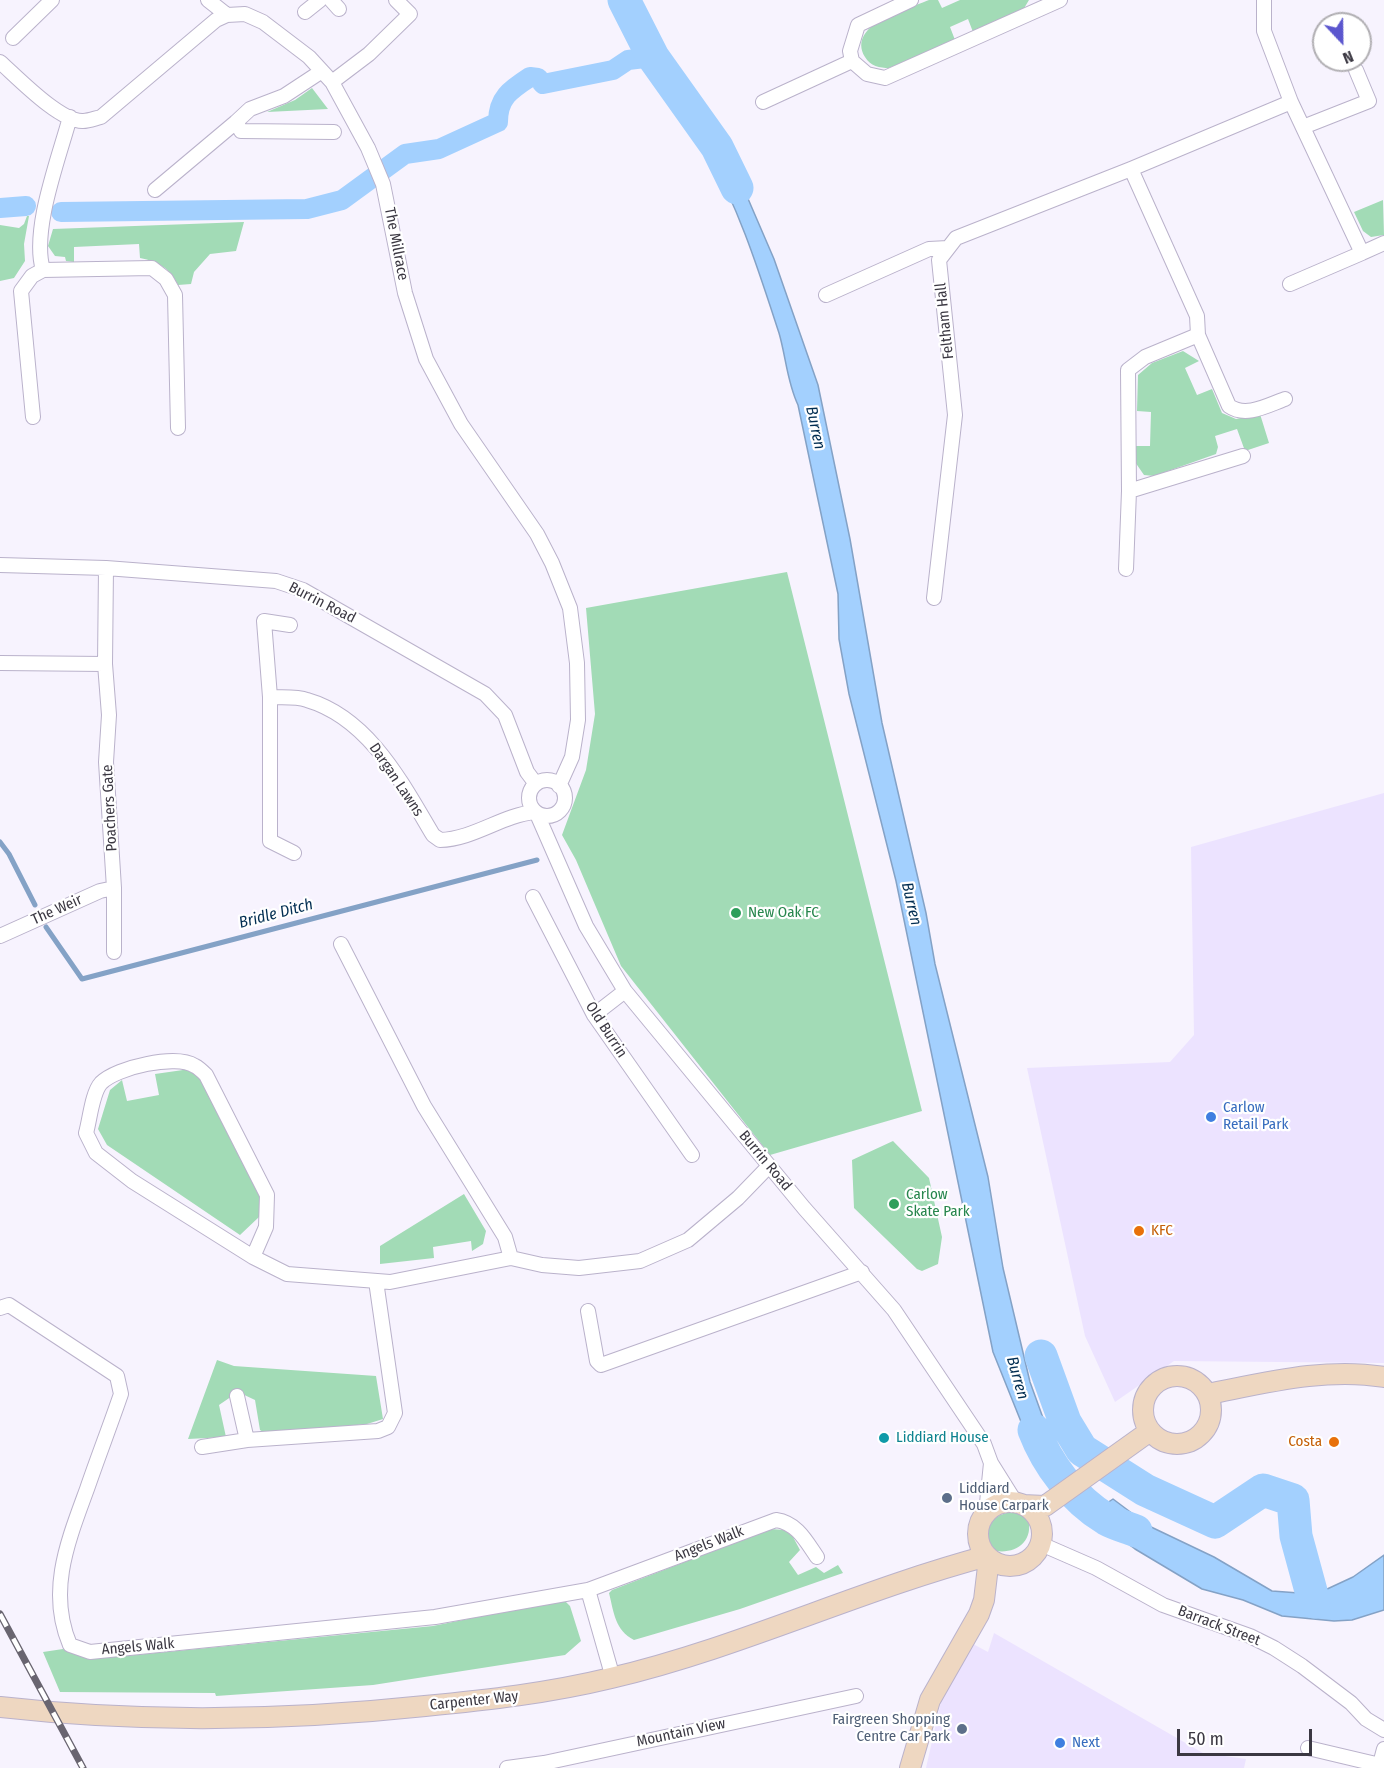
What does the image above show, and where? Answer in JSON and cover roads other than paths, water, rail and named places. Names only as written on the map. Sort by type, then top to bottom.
[{"type":"street","points":[[13,38],[52,0]]},
{"type":"street","points":[[0,62],[43,99],[70,117],[82,122],[101,117],[216,20],[227,15],[208,0]]},
{"type":"street","points":[[305,12],[320,0]]},
{"type":"street","points":[[332,82],[369,54],[410,14],[396,0]]},
{"type":"street","points":[[911,0],[858,25],[850,51],[852,61],[867,74],[885,78],[1050,2]]},
{"type":"street","points":[[1264,0],[1264,31],[1291,102],[1362,253]]},
{"type":"street","name":"The Millrace","points":[[227,15],[245,14],[263,22],[309,57],[332,82],[376,165],[383,184],[405,293],[426,359],[461,424],[537,534],[564,591],[570,608],[577,663],[578,720],[572,756],[559,786]]},
{"type":"street","points":[[763,102],[852,61]]},
{"type":"street","points":[[155,190],[250,109],[284,96],[322,71]]},
{"type":"street","points":[[1303,127],[1369,101],[1357,72]]},
{"type":"street","points":[[826,295],[928,249],[948,248],[956,238],[1131,170],[1291,102]]},
{"type":"street","points":[[43,270],[38,255],[43,220],[70,117]]},
{"type":"street","points":[[236,122],[241,131],[334,132]]},
{"type":"street","points":[[1131,170],[1197,316],[1198,335],[1230,406],[1237,411],[1250,411],[1285,399]]},
{"type":"street","points":[[1290,284],[1384,243]]},
{"type":"street","name":"Feltham Hall","points":[[934,598],[955,415],[939,260],[948,248]]},
{"type":"street","points":[[33,417],[21,291],[32,276],[43,270],[152,268],[166,279],[175,295],[178,428]]},
{"type":"street","points":[[1126,569],[1129,491],[1128,370],[1145,357],[1198,335]]},
{"type":"street","points":[[1129,491],[1243,456]]},
{"type":"street","name":"Burrin Road","points":[[0,565],[106,568],[276,581],[303,590],[485,694],[505,715],[527,772],[536,784]]},
{"type":"street","name":"Poachers Gate","points":[[106,568],[105,664],[109,715],[106,762],[114,888],[114,952]]},
{"type":"street","points":[[290,625],[264,621],[270,697],[270,841],[294,853]]},
{"type":"street","points":[[0,663],[105,664]]},
{"type":"street","name":"Dargan Lawns","points":[[270,697],[306,699],[337,714],[368,738],[403,785],[433,835],[440,840],[453,840],[531,810]]},
{"type":"street","points":[[552,850],[557,813],[564,801],[559,786],[549,781],[536,784],[531,789],[531,810],[551,816],[557,813]]},
{"type":"street","name":"Burrin Road","points":[[531,810],[552,850],[586,926],[625,991],[769,1166],[862,1272],[922,1349],[984,1444],[991,1463],[1019,1504]]},
{"type":"street","name":"The Weir","points":[[0,936],[100,891],[114,888]]},
{"type":"street","name":"Old Burrin","points":[[533,897],[594,1015],[692,1155]]},
{"type":"street","points":[[341,944],[424,1106],[505,1238],[511,1258]]},
{"type":"street","points":[[594,1015],[625,991]]},
{"type":"street","points":[[253,1257],[266,1227],[267,1195],[206,1075],[194,1065],[180,1062],[148,1064],[116,1072],[99,1085],[86,1132],[96,1153],[132,1181],[253,1257],[286,1274],[390,1282],[511,1258],[542,1265],[579,1268],[640,1261],[688,1240],[738,1198],[769,1166]]},
{"type":"street","points":[[588,1311],[597,1361],[601,1365],[862,1272]]},
{"type":"street","points":[[202,1447],[247,1440],[378,1431],[388,1427],[395,1413],[376,1281]]},
{"type":"street","name":"Angels Walk","points":[[0,1308],[9,1305],[117,1376],[121,1394],[63,1554],[60,1602],[62,1624],[70,1645],[90,1652],[318,1631],[435,1617],[588,1590],[776,1520],[787,1521],[796,1528],[817,1557]]},
{"type":"street","points":[[1208,1394],[1282,1380],[1332,1374],[1384,1377]]},
{"type":"street","points":[[1185,1377],[1194,1380],[1208,1394],[1211,1416],[1200,1436],[1179,1444],[1144,1435],[1143,1411],[1149,1390],[1156,1383],[1165,1378],[1185,1377]]},
{"type":"street","points":[[237,1396],[247,1440]]},
{"type":"street","points":[[984,1600],[1020,1565],[1029,1560],[1042,1525],[1144,1435]]},
{"type":"street","points":[[991,1463],[986,1513],[978,1536],[988,1557],[999,1565],[1020,1565]]},
{"type":"street","points":[[986,1513],[1002,1503],[1019,1504],[1034,1512],[1042,1525]]},
{"type":"street","name":"Barrack Street","points":[[1042,1525],[1096,1568],[1163,1605],[1250,1636],[1274,1648],[1302,1666],[1351,1703],[1366,1719],[1384,1730]]},
{"type":"street","name":"Carpenter Way","points":[[930,1571],[978,1536]]},
{"type":"street","points":[[910,1768],[930,1700],[979,1614],[984,1600],[988,1557]]},
{"type":"street","name":"Carpenter Way","points":[[0,1707],[179,1718],[296,1718],[549,1692],[613,1678],[690,1655],[930,1571],[988,1557]]},
{"type":"street","points":[[588,1590],[613,1678]]},
{"type":"street","name":"Mountain View","points":[[507,1768],[545,1765],[856,1696]]},
{"type":"street","points":[[1308,1748],[1381,1766],[1384,1749]]},
{"type":"water","points":[[724,143],[774,259],[818,385],[850,539],[882,723],[926,913],[935,964],[988,1177],[1003,1268],[1030,1382],[1047,1429],[1064,1463],[1047,1475],[1038,1464],[993,1352],[896,881],[849,694],[839,639],[838,594],[798,405],[789,378],[779,333],[756,264],[729,195],[707,152]]},
{"type":"water","points":[[1113,1499],[1149,1526],[1214,1557],[1272,1591],[1299,1593],[1325,1590],[1353,1577],[1384,1555],[1384,1610],[1352,1620],[1334,1621],[1282,1616],[1243,1600],[1202,1589],[1135,1549],[1089,1515]]},
{"type":"waterway","name":"Burren","points":[[624,0],[653,57],[717,147],[737,188]]},
{"type":"waterway","points":[[61,212],[307,209],[342,200],[405,154],[439,149],[498,122],[500,107],[506,95],[530,77],[538,78],[543,84],[613,70],[628,60],[653,57]]},
{"type":"waterway","points":[[0,208],[26,206]]},
{"type":"waterway","name":"Bridle Ditch","points":[[0,842],[9,854],[35,905]]},
{"type":"waterway","name":"Bridle Ditch","points":[[46,927],[82,979],[537,860]]},
{"type":"waterway","points":[[1041,1356],[1065,1422],[1082,1450],[1145,1490],[1215,1522],[1263,1490],[1293,1500],[1296,1536],[1314,1602]]},
{"type":"waterway","name":"Burren","points":[[1034,1430],[1054,1468],[1072,1491],[1106,1519],[1136,1531]]},
{"type":"railway","points":[[0,1614],[83,1768]]},
{"type":"place","name":"New Oak FC","points":[[736,913]]},
{"type":"place","name":"Carlow Retail Park","points":[[1211,1117]]},
{"type":"place","name":"Carlow Skate Park","points":[[894,1204]]},
{"type":"place","name":"KFC","points":[[1139,1231]]},
{"type":"place","name":"Liddiard House","points":[[884,1438]]},
{"type":"place","name":"Costa","points":[[1334,1442]]},
{"type":"place","name":"Liddiard House Carpark","points":[[947,1498]]},
{"type":"place","name":"Fairgreen Shopping Centre Car Park","points":[[962,1729]]},
{"type":"place","name":"Next","points":[[1060,1743]]}]
